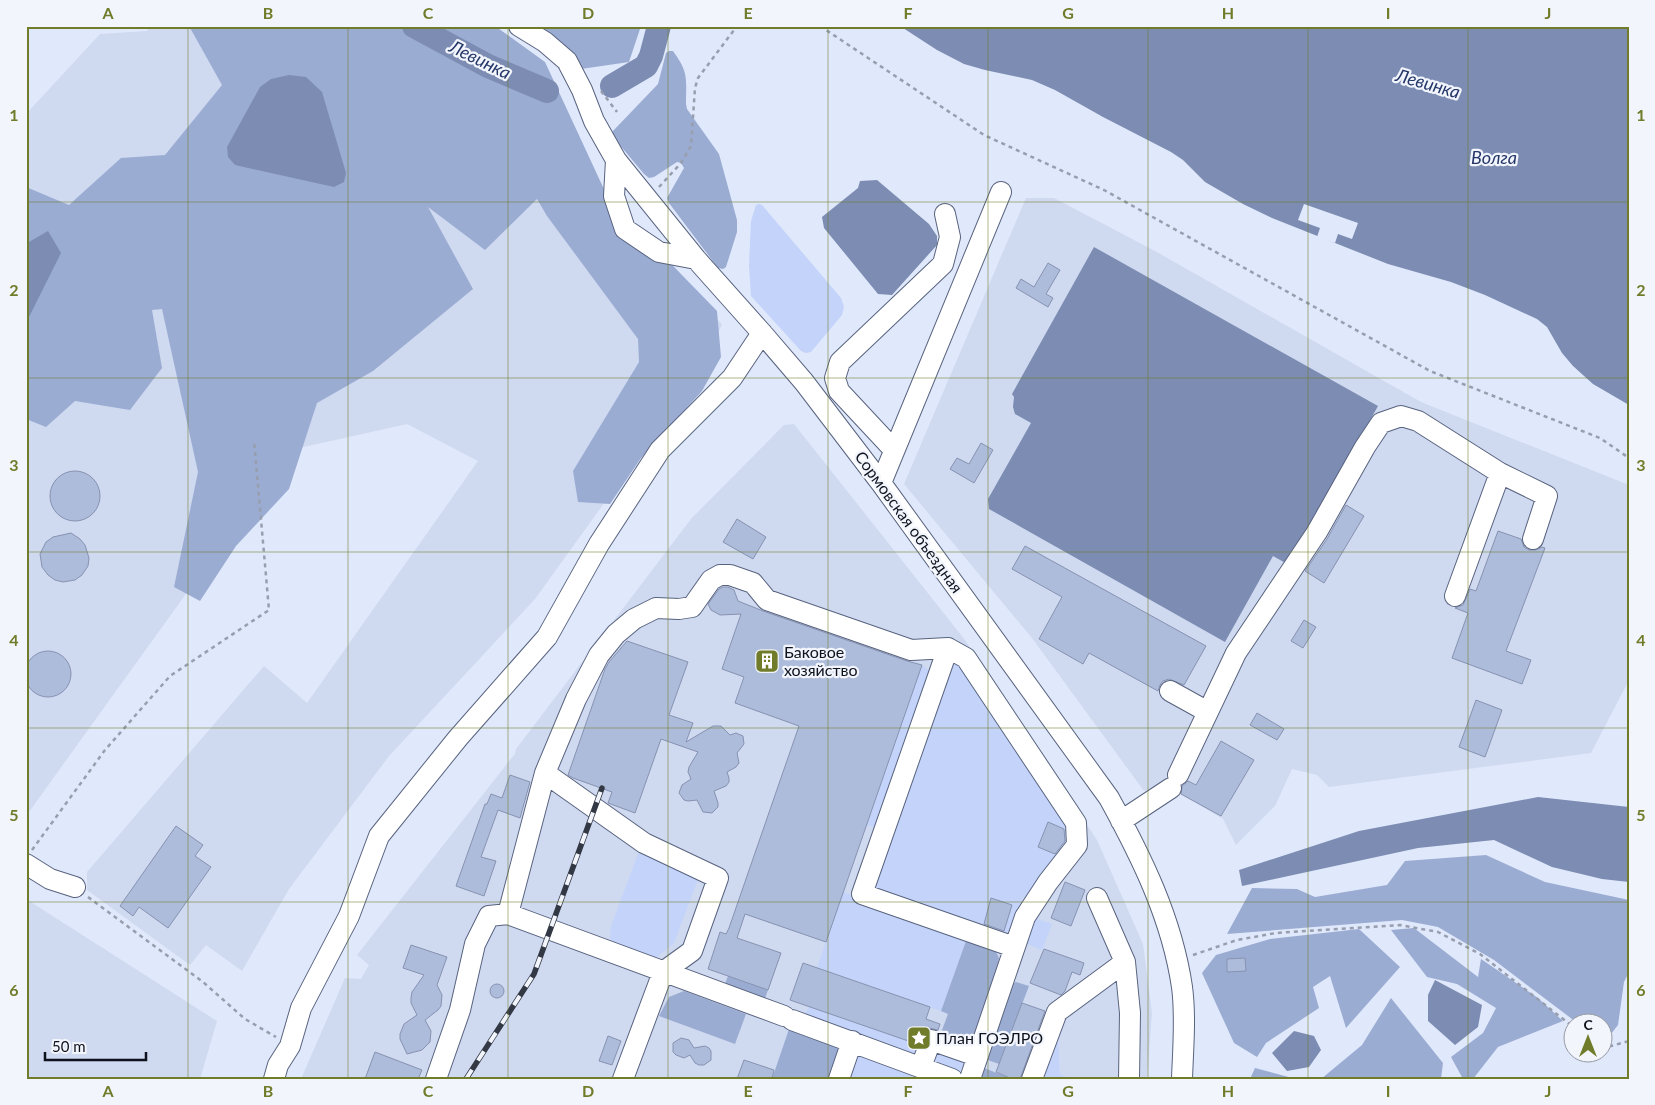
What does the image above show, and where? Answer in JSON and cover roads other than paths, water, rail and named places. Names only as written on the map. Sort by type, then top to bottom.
[{"type":"street","name":"Сормовская объездная","points":[[519,26],[545,42],[567,61],[582,90],[594,122],[616,160],[696,259],[804,382],[881,483],[1109,798],[1135,844],[1171,933],[1182,987],[1184,1016],[1182,1079]]},
{"type":"street","points":[[616,160],[614,196],[625,229],[659,252],[696,259]]},
{"type":"street","points":[[881,483],[1001,192]]},
{"type":"street","points":[[894,450],[839,391],[835,378],[840,362],[943,264],[950,236],[945,214]]},
{"type":"street","points":[[274,1079],[278,1065],[290,1046],[301,1008],[349,916],[379,836],[458,738],[547,637],[598,544],[660,450],[732,378],[762,333]]},
{"type":"street","points":[[1121,821],[1175,781],[1236,654],[1317,532],[1365,447],[1381,423],[1401,416],[1418,421],[1500,474],[1547,496],[1533,539]]},
{"type":"street","points":[[1455,596],[1500,474]]},
{"type":"street","points":[[508,914],[546,773],[576,699],[599,655],[616,634],[634,619],[656,608],[679,609],[692,607],[711,580],[720,575],[753,583],[767,600],[911,650],[948,648],[966,658],[1076,823],[1077,845],[1048,882],[1025,917],[970,1079]]},
{"type":"street","points":[[948,648],[862,894],[1014,947]]},
{"type":"street","points":[[1170,691],[1208,712]]},
{"type":"street","points":[[546,773],[644,843],[718,878],[692,951],[663,972],[623,1079]]},
{"type":"street","points":[[29,857],[50,879],[75,888]]},
{"type":"street","points":[[1096,898],[1125,962],[1130,1013],[1129,1079]]},
{"type":"street","points":[[436,1079],[460,1010],[475,944],[489,916],[508,914],[952,1079]]},
{"type":"street","points":[[1032,1079],[1057,1012],[1125,962]]},
{"type":"street","points":[[921,1067],[931,1040],[977,1056]]},
{"type":"street","points":[[839,1079],[852,1042]]},
{"type":"water","name":"Волга","points":[[900,26],[1629,26],[1629,405],[1593,384],[1573,366],[1562,353],[1547,327],[1537,319],[1451,282],[1388,264],[1272,218],[1205,182],[1183,160],[1171,152],[1055,90],[1032,80],[964,64],[937,50]]},
{"type":"water","points":[[289,75],[306,77],[322,92],[346,173],[344,182],[334,187],[235,165],[228,157],[227,147],[260,87],[271,79]]},
{"type":"water","points":[[877,180],[929,224],[937,236],[937,245],[892,295],[878,294],[824,228],[822,217],[858,188],[860,181]]},
{"type":"water","points":[[48,231],[61,253],[26,323],[26,247],[29,242]]},
{"type":"water","points":[[1094,247],[1378,406],[1289,565],[1273,556],[1225,642],[989,509],[988,499],[1031,423],[1015,414],[1013,407],[1014,397],[1012,394]]},
{"type":"water","points":[[1538,797],[1629,807],[1629,882],[1602,879],[1552,867],[1494,840],[1418,848],[1242,886],[1239,870],[1359,831]]},
{"type":"water","points":[[1435,980],[1482,1005],[1478,1027],[1455,1045],[1428,1021],[1428,995]]},
{"type":"water","points":[[1294,1031],[1314,1036],[1321,1050],[1309,1067],[1287,1071],[1272,1053]]},
{"type":"waterway","name":"Левинка","points":[[414,26],[488,66],[547,91]]},
{"type":"waterway","name":"Левинка","points":[[612,86],[646,66],[651,56],[659,26]]},
{"type":"railway","points":[[466,1079],[534,974],[602,788]]},
{"type":"place","name":"Баковое хозяйство","points":[[767,661]]},
{"type":"place","name":"План ГОЭЛРО","points":[[919,1038]]}]
